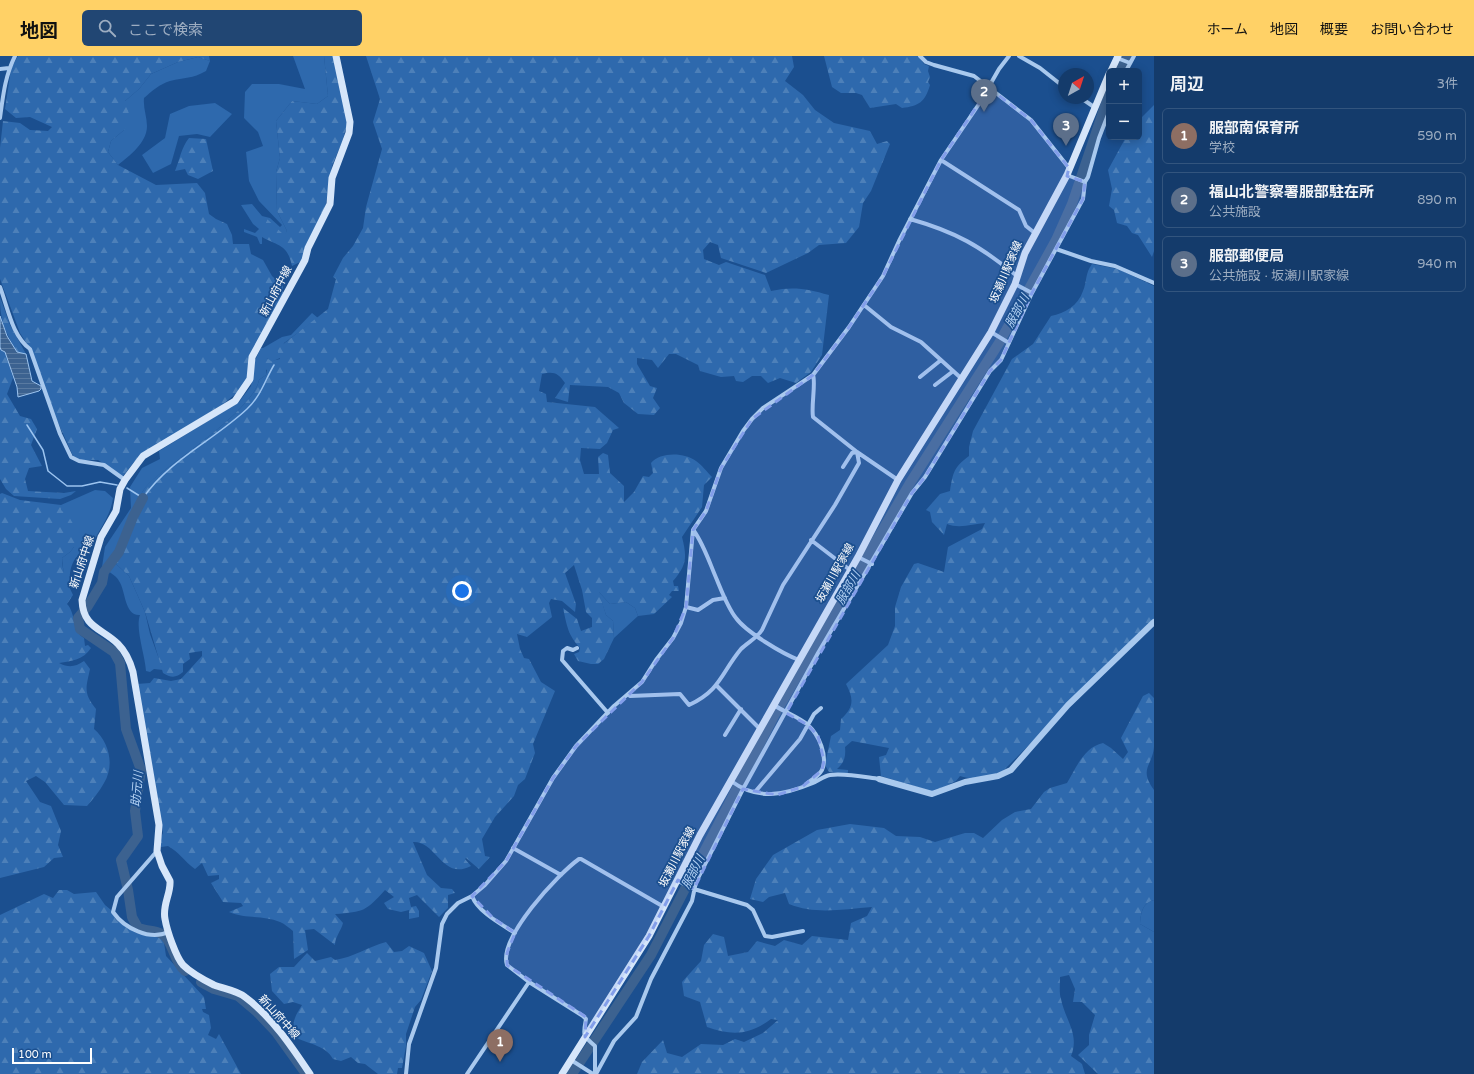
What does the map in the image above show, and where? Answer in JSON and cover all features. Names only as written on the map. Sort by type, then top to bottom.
[{"type":"main road","name":"新山府中線","points":[[310,1074],[270,1020],[245,997],[236,992],[215,985],[183,965],[165,920],[164,908],[170,880],[162,866],[157,851],[159,825],[133,672],[128,658],[117,643],[88,622],[83,612],[83,592],[101,537],[116,511],[120,489],[138,461],[143,456],[234,401],[250,378],[252,357],[305,260],[308,248],[330,204],[332,178],[348,133],[350,122],[336,56]]},
{"type":"main road","points":[[1113,68],[1119,58]]},
{"type":"main road","name":"坂瀬川駅家線","points":[[562,1074],[587,1039],[680,882],[700,835],[732,782],[760,729],[775,706],[799,660],[850,570],[859,557],[898,480],[993,333],[1018,286],[1017,276],[1025,254],[1069,176],[1069,168],[1106,81]]},
{"type":"street","points":[[0,118],[4,88],[9,68],[15,56]]},
{"type":"street","points":[[920,56],[926,62],[934,65],[974,76],[1031,120],[1069,168]]},
{"type":"street","points":[[406,1074],[409,1044],[436,968],[442,924],[447,914],[458,903],[472,896],[495,873],[513,848],[553,778],[576,746],[608,713],[642,682],[656,660],[673,638],[681,624],[686,607],[693,530],[706,511],[721,468],[743,431],[763,408],[813,375],[864,304],[883,276],[910,219],[941,160],[989,88],[999,69],[1009,56]]},
{"type":"street","points":[[1019,56],[1040,68],[1058,82]]},
{"type":"street","points":[[1127,68],[1134,56]]},
{"type":"street","points":[[1119,58],[1129,63]]},
{"type":"street","points":[[0,69],[9,68]]},
{"type":"street","points":[[1089,104],[1094,107]]},
{"type":"street","points":[[595,1074],[614,1041],[636,1017],[651,979],[692,901],[692,888],[742,788],[818,653],[872,564],[912,493],[925,477],[990,371],[1001,360],[1032,292],[1083,199],[1084,182],[1088,177],[1099,138],[1106,120]]},
{"type":"street","points":[[941,160],[1019,210],[1026,226],[1036,234]]},
{"type":"street","points":[[1069,176],[1084,182]]},
{"type":"street","points":[[910,219],[948,231],[966,239],[991,255],[1017,276]]},
{"type":"street","points":[[1056,249],[1091,261],[1115,266],[1154,283]]},
{"type":"street","points":[[1018,286],[1032,292]]},
{"type":"street","points":[[0,287],[16,332],[22,344],[30,349],[60,434],[71,457],[78,461],[104,465],[125,480]]},
{"type":"street","points":[[864,304],[891,327],[921,342],[952,372],[962,379]]},
{"type":"street","points":[[993,333],[1008,342]]},
{"type":"street","points":[[920,377],[941,360]]},
{"type":"street","points":[[935,385],[952,372]]},
{"type":"street","points":[[813,375],[813,417],[857,452],[898,480]]},
{"type":"street","points":[[843,467],[852,454],[857,452]]},
{"type":"street","points":[[629,694],[630,696],[680,694],[689,705],[704,698],[717,686],[742,649],[758,636],[783,585],[859,463],[857,452]]},
{"type":"street","points":[[693,530],[700,539],[735,618],[745,628],[787,656],[799,660]]},
{"type":"street","points":[[811,540],[850,570]]},
{"type":"street","points":[[859,557],[872,564]]},
{"type":"street","points":[[686,607],[698,610],[713,600],[725,598]]},
{"type":"street","points":[[732,782],[742,788],[754,792],[777,795],[802,787],[829,775],[879,779],[932,794],[965,782],[998,776],[1011,770],[1068,705],[1154,623]]},
{"type":"street","points":[[576,648],[573,650],[566,648],[563,652],[562,660],[608,713]]},
{"type":"street","points":[[717,686],[760,729]]},
{"type":"street","points":[[775,706],[808,725],[818,736],[824,761],[822,770],[817,777],[802,787]]},
{"type":"street","points":[[754,792],[800,739],[820,708]]},
{"type":"street","points":[[725,735],[741,710]]},
{"type":"street","points":[[513,848],[561,875]]},
{"type":"street","points":[[157,851],[117,896],[113,906],[113,912],[121,922],[136,930],[150,934],[164,934],[169,932]]},
{"type":"street","points":[[595,1074],[595,1046],[583,1034],[586,1019],[530,982],[508,965],[506,961],[515,933],[547,888],[581,859],[664,907]]},
{"type":"street","points":[[680,882],[692,888],[747,905],[754,910],[765,936],[772,937],[803,931]]},
{"type":"street","points":[[472,896],[474,901],[492,918],[515,933]]},
{"type":"street","points":[[467,1074],[530,982]]},
{"type":"street","points":[[572,1061],[595,1074]]},
{"type":"highlighted area","points":[[989,88],[1031,120],[1069,168],[1067,176],[1085,182],[1083,199],[1032,293],[1001,360],[990,371],[925,477],[912,493],[786,713],[808,725],[818,736],[824,761],[822,770],[802,787],[777,795],[743,789],[694,889],[678,880],[649,936],[585,1037],[586,1017],[507,965],[507,953],[515,933],[493,918],[472,896],[506,861],[553,778],[576,746],[642,682],[673,638],[686,607],[693,530],[706,511],[721,468],[752,419],[813,375],[849,327],[883,276],[941,160]]},
{"type":"green space","points":[[18,56],[209,56],[210,61],[198,57],[178,62],[151,74],[139,89],[125,101],[130,117],[124,130],[111,141],[108,152],[118,165],[156,185],[197,183],[205,193],[209,214],[227,224],[232,235],[233,244],[249,244],[251,254],[263,260],[272,276],[283,286],[283,297],[250,358],[247,378],[242,389],[223,404],[152,448],[134,462],[123,476],[98,460],[80,460],[73,456],[52,409],[31,350],[20,333],[0,279],[0,148],[3,121],[20,123],[30,130],[48,131],[52,127],[30,117],[16,118],[5,109],[11,69]]},
{"type":"green space","points":[[293,56],[324,56],[328,96],[317,104],[292,101],[276,121],[280,158],[276,172],[277,211],[287,231],[285,235],[262,237],[262,244],[260,244],[257,237],[244,232],[244,229],[255,233],[259,229],[253,224],[241,205],[252,204],[262,216],[270,218],[280,227],[282,225],[259,201],[249,181],[246,152],[263,146],[258,132],[244,118],[245,92],[252,84],[279,84],[305,89]]},
{"type":"green space","points":[[324,56],[335,56],[348,118],[342,142],[332,166],[325,209],[302,261],[292,266],[288,254],[282,247],[262,237],[267,219],[284,235],[287,231],[277,211],[276,172],[280,158],[276,121],[292,101],[317,104],[328,96]]},
{"type":"green space","points":[[366,56],[792,56],[794,67],[785,81],[803,95],[815,110],[834,123],[870,131],[877,144],[887,141],[890,144],[871,191],[863,203],[859,227],[846,243],[819,245],[808,253],[766,273],[721,258],[718,245],[710,242],[703,250],[704,259],[719,265],[726,262],[765,275],[771,291],[800,289],[829,295],[822,355],[811,372],[796,383],[780,378],[768,383],[761,376],[752,376],[743,382],[736,381],[734,376],[721,377],[700,371],[698,365],[676,354],[669,354],[658,368],[652,360],[637,358],[637,364],[650,386],[657,388],[653,398],[660,408],[654,415],[638,414],[624,403],[619,393],[608,387],[570,385],[568,402],[555,398],[565,383],[560,377],[553,373],[542,374],[539,391],[546,394],[547,402],[595,407],[619,428],[613,430],[607,443],[600,449],[581,448],[580,460],[584,474],[599,474],[598,457],[603,453],[608,455],[610,473],[624,486],[624,502],[634,492],[643,476],[649,477],[653,473],[651,463],[655,459],[666,455],[672,454],[691,458],[700,464],[712,477],[704,485],[702,507],[682,537],[685,550],[685,560],[681,570],[673,581],[674,586],[678,586],[679,591],[672,591],[669,595],[672,597],[654,614],[638,616],[635,608],[626,602],[610,604],[599,592],[606,615],[613,621],[614,638],[604,659],[598,664],[591,664],[578,661],[574,654],[579,652],[580,648],[570,634],[563,608],[577,619],[581,631],[592,627],[592,618],[586,612],[582,590],[574,565],[565,573],[576,604],[575,612],[562,601],[551,599],[549,603],[552,617],[527,637],[517,634],[520,649],[524,658],[529,659],[541,682],[555,691],[533,744],[535,753],[525,779],[518,785],[514,796],[495,817],[482,839],[485,856],[490,857],[479,869],[466,858],[465,859],[471,866],[461,869],[453,868],[446,865],[428,847],[421,843],[413,842],[427,875],[441,888],[452,889],[455,893],[448,895],[448,908],[439,917],[417,895],[409,898],[411,907],[416,906],[419,911],[419,917],[409,919],[409,910],[401,912],[388,909],[384,903],[394,897],[385,890],[364,909],[335,914],[343,923],[335,945],[314,929],[305,930],[308,950],[294,959],[293,931],[284,924],[274,920],[241,916],[229,912],[243,906],[241,903],[223,902],[211,883],[219,879],[219,875],[208,876],[202,863],[195,869],[172,848],[168,846],[161,847],[160,839],[163,833],[137,684],[150,683],[154,678],[171,681],[181,679],[202,656],[202,651],[189,653],[190,659],[183,664],[183,672],[178,675],[169,676],[163,673],[145,612],[129,576],[115,563],[130,517],[149,483],[236,413],[255,390],[259,380],[266,375],[267,370],[261,367],[267,358],[271,361],[280,359],[277,349],[328,309],[336,279],[333,277],[343,258],[353,246],[363,228],[366,207],[382,149],[373,122],[380,99]]},
{"type":"green space","points":[[824,56],[918,56],[924,64],[929,66],[928,71],[930,77],[928,82],[930,85],[923,99],[913,106],[902,108],[896,104],[870,108],[862,95],[856,93],[841,93],[832,87]]},
{"type":"green space","points":[[198,57],[210,61],[206,71],[192,77],[166,82],[144,98],[147,126],[144,138],[137,148],[118,165],[108,152],[111,141],[124,130],[125,101],[139,89],[151,74],[178,62]]},
{"type":"green space","points":[[215,103],[232,114],[210,137],[197,134],[179,136],[171,164],[153,173],[142,155],[165,138],[170,114],[189,106]]},
{"type":"green space","points":[[1154,105],[1154,251],[1152,257],[1138,235],[1132,233],[1127,226],[1117,223],[1114,210],[1109,206],[1112,189],[1108,170],[1124,140],[1142,140],[1142,117]]},
{"type":"green space","points":[[189,138],[206,139],[213,171],[198,179],[188,175],[185,169],[175,171],[182,150]]},
{"type":"green space","points":[[1092,264],[1118,269],[1154,286],[1154,619],[1003,771],[982,778],[960,776],[956,781],[934,792],[881,776],[879,757],[886,755],[889,748],[852,741],[845,747],[844,760],[837,769],[848,770],[848,774],[829,772],[825,765],[831,736],[840,730],[841,719],[848,711],[851,703],[850,694],[846,684],[888,645],[895,626],[895,607],[901,587],[914,564],[918,563],[944,572],[948,547],[982,529],[985,523],[961,526],[947,524],[944,535],[932,522],[930,512],[926,510],[940,494],[950,491],[955,470],[960,463],[969,456],[969,447],[973,431],[1012,359],[1033,344],[1051,316],[1066,311],[1078,301],[1084,288],[1088,271]]},
{"type":"green space","points":[[0,297],[10,325],[26,354],[17,352],[6,332],[2,319]]},
{"type":"green space","points":[[312,313],[318,318],[284,343],[280,358],[271,362],[267,358],[266,375],[259,380],[255,390],[236,413],[153,479],[143,491],[134,507],[115,563],[129,576],[145,612],[150,634],[163,670],[154,669],[150,672],[146,671],[139,634],[140,615],[131,612],[118,579],[102,567],[105,547],[131,508],[130,487],[142,468],[160,459],[159,451],[239,402],[251,386],[255,360],[261,348],[282,337],[291,335]]},
{"type":"green space","points":[[0,347],[1,350],[5,352],[13,378],[7,394],[20,416],[31,419],[37,429],[31,445],[42,466],[29,468],[25,479],[28,491],[64,493],[76,491],[71,495],[60,499],[14,496],[6,489],[0,479]]},
{"type":"green space","points":[[95,490],[105,491],[113,498],[107,518],[91,548],[80,553],[73,562],[70,574],[71,586],[69,587],[64,577],[62,558],[74,547],[61,510],[61,505]]},
{"type":"green space","points":[[2,493],[20,500],[61,505],[61,510],[68,515],[85,545],[80,548],[74,547],[62,558],[62,563],[65,577],[73,595],[67,604],[72,612],[80,635],[84,638],[85,646],[88,645],[91,648],[84,655],[73,661],[59,663],[66,666],[72,666],[78,665],[84,661],[90,669],[87,681],[87,694],[96,709],[94,729],[107,747],[110,761],[104,783],[87,806],[64,805],[45,782],[36,776],[26,781],[40,802],[51,806],[61,831],[58,845],[63,857],[54,858],[44,867],[0,878],[0,494]]},
{"type":"green space","points":[[598,591],[610,604],[626,602],[635,608],[638,616],[614,638],[613,621],[606,615]]},
{"type":"green space","points":[[1149,693],[1154,698],[1154,746],[1148,767],[1147,777],[1154,790],[1154,900],[1147,903],[1143,909],[1140,924],[1154,932],[1154,1074],[1098,1074],[1078,1055],[1089,1045],[1089,1035],[1095,1015],[1082,1002],[1073,1002],[1075,989],[1069,975],[1060,977],[1060,997],[1073,1034],[1074,1041],[1071,1056],[1082,1064],[1085,1074],[637,1074],[642,1062],[663,1040],[667,1053],[682,1057],[701,1044],[723,1045],[735,1039],[744,1042],[763,1033],[778,1020],[771,1019],[748,1031],[733,1033],[707,1027],[700,1002],[684,996],[682,982],[701,961],[704,945],[713,934],[724,937],[728,956],[748,952],[757,941],[775,946],[784,940],[802,945],[812,936],[848,940],[851,923],[867,916],[872,907],[830,910],[809,909],[789,904],[785,893],[769,897],[763,902],[750,899],[756,879],[773,855],[817,830],[850,824],[884,828],[896,836],[920,837],[935,842],[965,833],[974,833],[983,838],[1002,820],[1015,812],[1031,809],[1044,792],[1050,788],[1067,783],[1081,759],[1096,745],[1103,743],[1123,759],[1128,752],[1121,738],[1143,696]]},
{"type":"green space","points":[[59,890],[67,890],[74,894],[96,892],[105,905],[111,910],[116,920],[130,929],[163,936],[166,956],[204,997],[206,1009],[202,1009],[203,1012],[209,1015],[211,1028],[208,1035],[216,1039],[219,1034],[241,1074],[0,1074],[0,915],[44,894],[53,898]]},
{"type":"green space","points":[[1154,900],[1154,932],[1140,924],[1143,909],[1147,903]]},
{"type":"green space","points":[[386,942],[394,952],[402,951],[409,946],[424,953],[432,971],[421,1000],[415,1007],[406,1034],[406,1046],[402,1068],[398,1068],[397,1074],[378,1074],[365,1064],[358,1063],[351,1057],[341,1061],[333,1059],[322,1048],[296,1038],[294,1021],[302,1005],[293,1002],[284,1004],[272,991],[270,974],[279,967],[294,967],[307,953],[315,961],[331,957],[335,960],[348,957]]},
{"type":"shaded area","points":[[0,316],[7,336],[17,352],[26,354],[32,381],[41,386],[39,391],[18,397],[17,387],[5,352],[1,350],[0,347]]},
{"type":"waterway","name":"服部川","points":[[1121,68],[1127,56]]},
{"type":"waterway","name":"服部川","points":[[572,1074],[651,955],[775,714],[910,483],[999,343],[1056,240],[1072,204],[1106,103]]},
{"type":"waterway","points":[[127,488],[143,498],[166,472],[234,420],[252,404],[274,365]]},
{"type":"waterway","points":[[27,425],[43,450],[48,471],[67,486],[82,486],[100,482],[117,485]]},
{"type":"waterway","name":"助元川","points":[[143,498],[133,517],[119,552],[104,572],[102,583],[88,606],[78,618],[80,629],[114,652],[120,663],[126,729],[141,770],[135,811],[138,836],[121,860],[132,917],[138,928],[159,933],[166,937],[178,962],[185,971]]},
{"type":"waterway","name":"助元川","points":[[201,982],[214,989],[238,996],[257,1012],[276,1032],[304,1071]]},
{"type":"place","name":"福山北警察署服部駐在所","points":[[984,112]]},
{"type":"place","name":"服部郵便局","points":[[1066,146]]},
{"type":"place","name":"服部南保育所","points":[[500,1062]]}]
